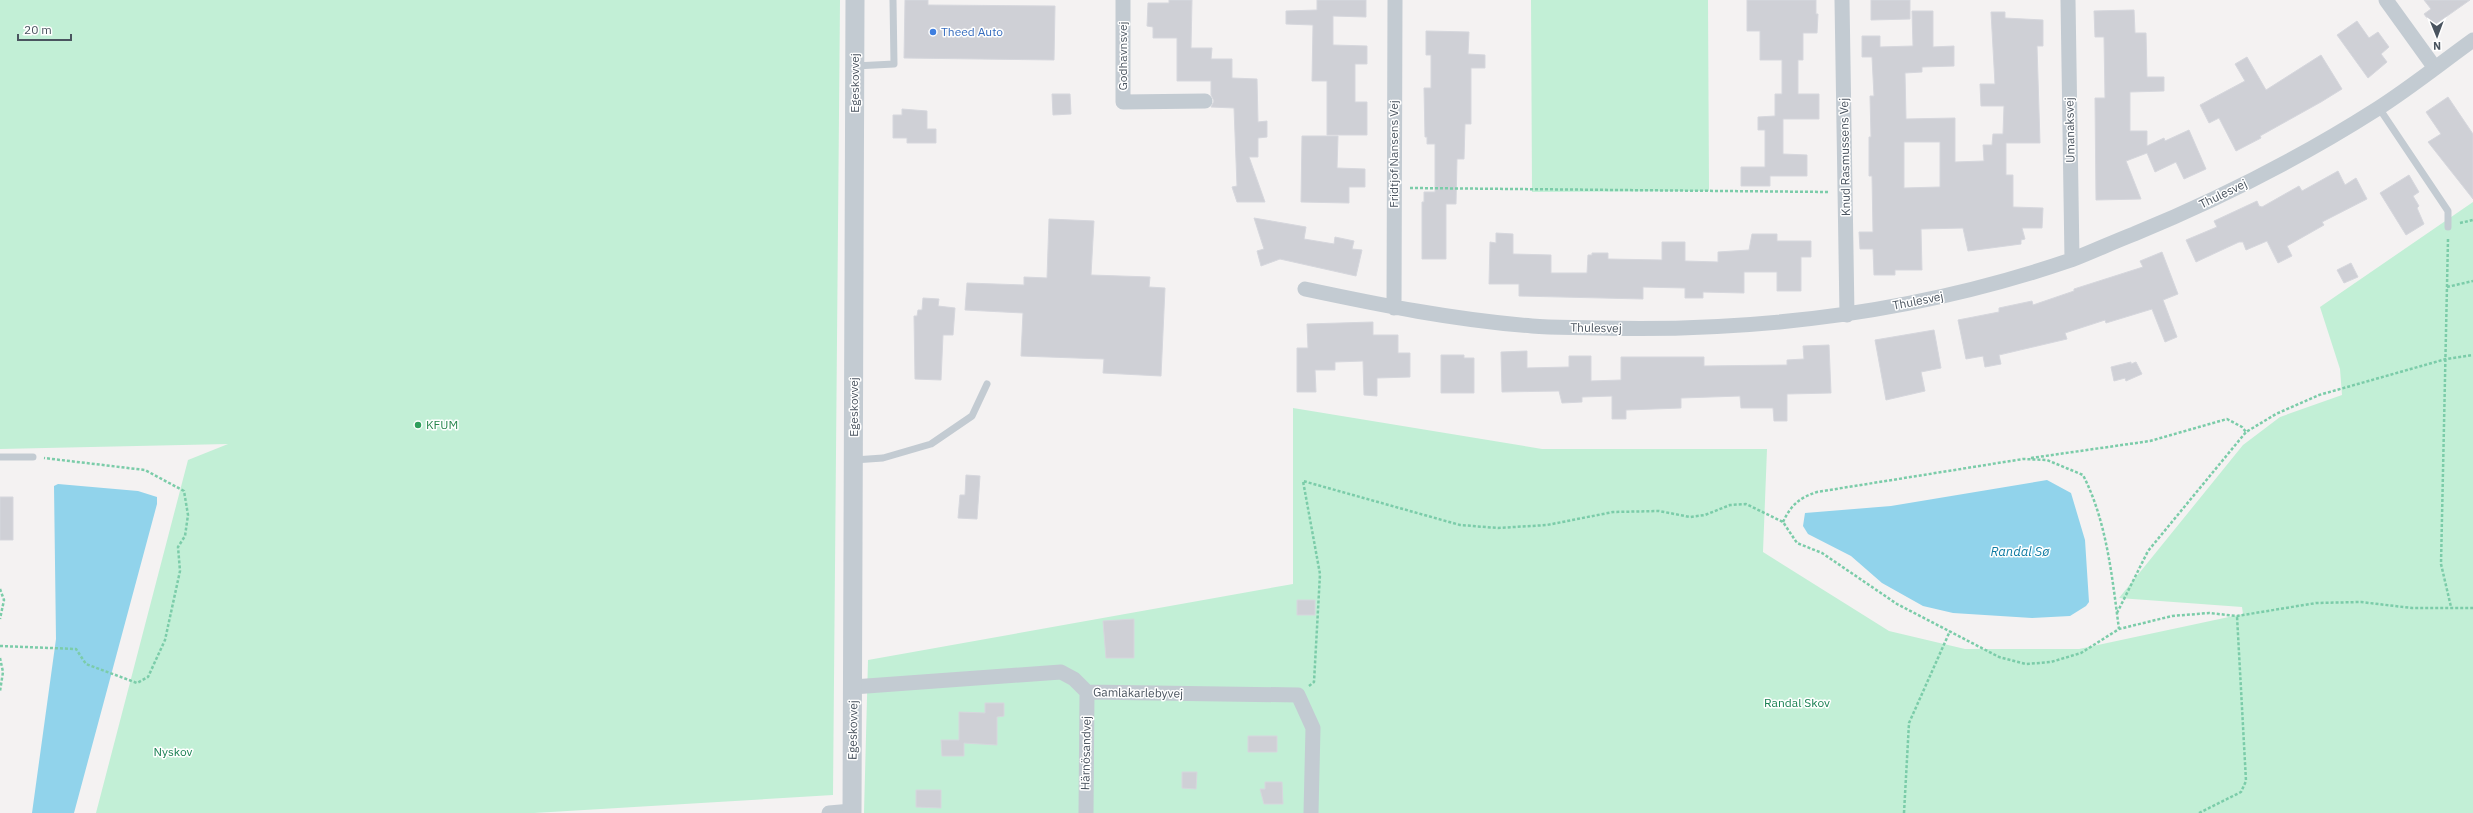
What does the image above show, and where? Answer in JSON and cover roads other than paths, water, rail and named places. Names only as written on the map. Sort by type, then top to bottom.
[{"type":"street","name":"Egeskovvej","points":[[852,812],[855,0]]},
{"type":"street","name":"Godhavnsvej","points":[[1123,0],[1124,102],[1205,101]]},
{"type":"street","name":"Fridtjof Nansens Vej","points":[[1394,308],[1395,0]]},
{"type":"street","name":"Knud Rasmussens Vej","points":[[1842,0],[1847,315]]},
{"type":"street","name":"Umanaksvej","points":[[2068,0],[2072,259]]},
{"type":"street","points":[[2386,0],[2435,68]]},
{"type":"street","name":"Thulesvej","points":[[1305,289],[1394,308],[1532,326],[1646,329],[1759,324],[1847,315],[1960,292],[2072,259],[2166,221],[2236,188],[2312,148],[2379,108],[2473,40]]},
{"type":"street","name":"Gamlakarlebyvej","points":[[853,687],[1061,672],[1074,679],[1087,692],[1298,695],[1313,728],[1311,813]]},
{"type":"street","name":"Härnösandvej","points":[[1086,813],[1087,692]]},
{"type":"street","points":[[829,813],[852,812]]},
{"type":"lane","points":[[855,66],[894,64],[893,0]]},
{"type":"lane","points":[[2379,108],[2448,211],[2448,227]]},
{"type":"lane","points":[[854,460],[883,458],[931,444],[972,416],[987,384]]},
{"type":"lane","points":[[0,458],[33,457]]},
{"type":"water","name":"Randal Sø","points":[[2047,480],[2071,493],[2085,540],[2089,602],[2086,606],[2070,616],[2032,618],[1953,613],[1923,606],[1882,583],[1851,556],[1808,534],[1803,526],[1805,513],[1891,506]]},
{"type":"water","points":[[58,484],[138,491],[157,497],[157,504],[74,813],[32,813],[56,639],[54,486]]},
{"type":"place","name":"Theed Auto","points":[[933,32]]},
{"type":"place","name":"KFUM","points":[[418,425]]},
{"type":"park label","name":"Randal Skov","points":[[1797,703]]},
{"type":"park label","name":"Nyskov","points":[[173,752]]}]
